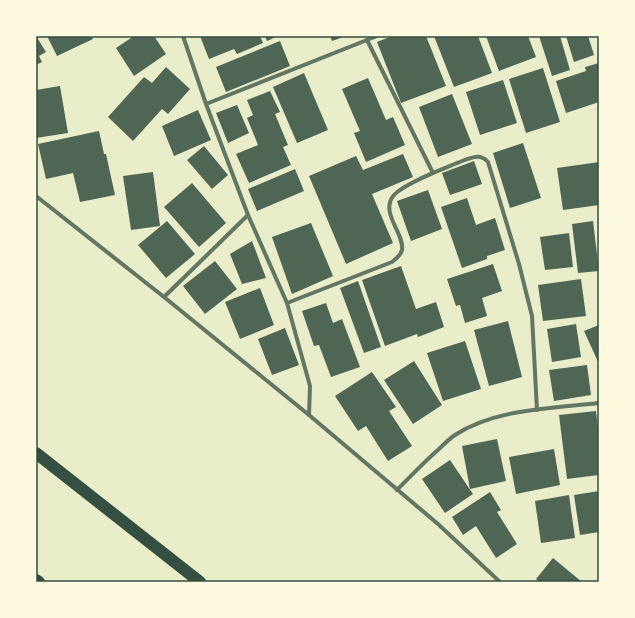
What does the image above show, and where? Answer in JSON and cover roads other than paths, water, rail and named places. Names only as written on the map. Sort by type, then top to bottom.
[{"type":"highway","points":[[36,453],[200,582]]},
{"type":"street","points":[[183,36],[206,104],[248,215],[287,303],[310,386],[309,415]]},
{"type":"street","points":[[206,104],[377,36]]},
{"type":"street","points":[[367,40],[433,173]]},
{"type":"street","points":[[287,303],[392,262],[399,256],[402,250],[401,243],[388,208],[393,196],[400,190],[433,173],[475,156],[483,158],[488,162],[519,264],[532,316],[538,410]]},
{"type":"street","points":[[36,196],[164,297],[309,415],[438,524],[500,582]]},
{"type":"street","points":[[164,297],[248,215]]},
{"type":"street","points":[[397,490],[454,435],[479,422],[508,414],[599,403]]}]
